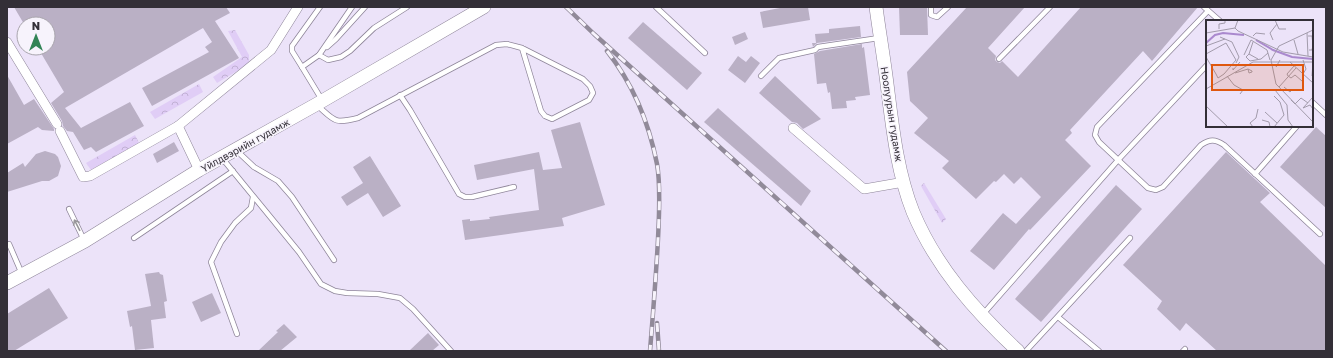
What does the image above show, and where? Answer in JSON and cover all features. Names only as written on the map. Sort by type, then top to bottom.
[{"type":"main road","name":"Yйлдвэрийн гудамж","points":[[7,283],[85,241],[199,170],[320,103],[484,7]]},
{"type":"main road","name":"Ноолуурын гудамж","points":[[876,7],[892,127],[900,169],[913,211],[927,241],[943,268],[963,294],[982,315],[1018,350]]},
{"type":"street","points":[[7,42],[59,127],[84,177],[90,176],[178,126],[271,50],[298,7]]},
{"type":"street","points":[[178,126],[199,170]]},
{"type":"street","points":[[793,128],[864,189],[904,182]]},
{"type":"lane","points":[[320,7],[292,46],[292,51],[302,67],[320,103],[334,120],[343,122],[358,118],[496,45],[507,44],[522,48],[583,79],[590,86],[593,93],[590,100],[552,119],[545,116],[541,111],[522,48]]},
{"type":"lane","points":[[302,67],[319,55],[352,7]]},
{"type":"lane","points":[[322,50],[336,39],[365,7]]},
{"type":"lane","points":[[319,55],[328,60],[341,57],[350,51],[374,28],[407,7]]},
{"type":"lane","points":[[656,7],[705,53]]},
{"type":"lane","points":[[930,7],[931,15],[937,17],[948,7]]},
{"type":"lane","points":[[999,59],[1050,7]]},
{"type":"lane","points":[[1219,20],[1206,9],[1097,127],[1095,136],[1099,142],[1119,159],[1148,188],[1156,190],[1163,187],[1201,145],[1207,140],[1216,140],[1224,145],[1320,234]]},
{"type":"lane","points":[[761,76],[779,58],[815,50],[818,47],[880,38]]},
{"type":"lane","points":[[982,315],[1119,159],[1206,66]]},
{"type":"lane","points":[[400,95],[459,194],[465,197],[472,197],[514,187]]},
{"type":"lane","points":[[1313,105],[1326,115]]},
{"type":"lane","points":[[1255,174],[1296,127]]},
{"type":"lane","points":[[236,150],[254,167],[278,181],[292,197],[334,260]]},
{"type":"lane","points":[[222,158],[299,252],[321,284],[335,291],[378,294],[400,298],[413,309],[451,351]]},
{"type":"lane","points":[[134,238],[233,171]]},
{"type":"lane","points":[[237,334],[211,262],[221,242],[235,223],[250,208],[254,197]]},
{"type":"lane","points":[[69,210],[85,241]]},
{"type":"lane","points":[[1018,350],[1058,317],[1130,238]]},
{"type":"lane","points":[[9,244],[22,274]]},
{"type":"lane","points":[[1058,317],[1100,351]]},
{"type":"green space","points":[[235,30],[249,55],[249,64],[217,83],[213,77],[242,57],[228,31]]},
{"type":"green space","points":[[199,84],[203,92],[155,119],[150,112]]},
{"type":"green space","points":[[135,135],[139,143],[91,170],[86,163]]},
{"type":"green space","points":[[924,183],[946,219],[942,223],[921,186]]},
{"type":"building","points":[[14,7],[226,7],[230,13],[215,21],[239,58],[152,106],[142,88],[209,52],[205,47],[212,42],[203,28],[65,108],[81,128],[130,102],[144,126],[96,152],[91,147],[84,150],[73,132],[67,131],[63,126],[62,121],[51,103],[64,92],[43,56],[56,56],[56,16],[19,16]]},
{"type":"building","points":[[785,7],[808,7],[810,20],[763,28],[760,12]]},
{"type":"building","points":[[899,7],[927,7],[928,35],[900,35]]},
{"type":"building","points":[[967,7],[1025,7],[988,48],[996,56],[995,60],[997,62],[1000,63],[1002,61],[1018,77],[1081,7],[1198,7],[1152,61],[1143,51],[1070,130],[1072,133],[1065,140],[1091,166],[1030,230],[1029,229],[994,270],[970,251],[1003,213],[1016,224],[1041,197],[1021,177],[1014,184],[1004,174],[996,182],[994,181],[976,199],[942,168],[949,161],[914,133],[928,118],[910,101],[907,72]]},
{"type":"building","points":[[643,22],[702,73],[687,90],[628,38]]},
{"type":"building","points":[[860,26],[861,37],[817,43],[813,47],[812,43],[816,43],[815,34],[829,33],[829,29]]},
{"type":"building","points":[[745,32],[748,39],[735,45],[732,37]]},
{"type":"building","points":[[862,44],[862,48],[864,47],[870,95],[855,97],[856,100],[846,101],[847,108],[832,109],[830,92],[828,93],[826,83],[817,84],[814,54],[820,51]]},
{"type":"building","points":[[738,56],[746,62],[751,56],[760,63],[745,83],[728,70]]},
{"type":"building","points":[[7,75],[24,105],[34,99],[54,131],[42,130],[38,127],[7,144]]},
{"type":"building","points":[[775,76],[821,119],[803,129],[797,123],[792,122],[759,93]]},
{"type":"building","points":[[718,108],[811,191],[801,206],[704,122]]},
{"type":"building","points":[[580,122],[605,205],[562,218],[564,226],[465,240],[462,220],[470,219],[470,221],[490,219],[489,217],[539,210],[534,169],[477,180],[474,165],[539,152],[543,170],[562,168],[551,130]]},
{"type":"building","points":[[1316,127],[1326,136],[1326,208],[1280,167]]},
{"type":"building","points":[[174,142],[179,151],[157,163],[153,154]]},
{"type":"building","points":[[45,151],[55,154],[58,157],[61,166],[58,176],[49,181],[42,181],[7,192],[7,173],[23,163],[25,167],[36,154]]},
{"type":"building","points":[[1226,152],[1270,193],[1260,202],[1326,266],[1326,351],[1217,351],[1186,323],[1180,331],[1157,309],[1162,301],[1123,265]]},
{"type":"building","points":[[370,156],[401,206],[383,217],[368,193],[347,206],[341,197],[363,183],[353,167]]},
{"type":"building","points":[[1116,185],[1142,209],[1041,322],[1015,299]]},
{"type":"building","points":[[159,272],[163,275],[167,301],[164,302],[166,318],[151,320],[154,348],[135,350],[132,326],[130,327],[127,311],[151,306],[145,274]]},
{"type":"building","points":[[49,288],[68,318],[14,351],[7,351],[7,314]]},
{"type":"building","points":[[212,293],[221,313],[201,322],[192,302]]},
{"type":"building","points":[[284,324],[297,337],[280,351],[258,351],[278,332],[276,331]]},
{"type":"building","points":[[428,333],[439,345],[432,351],[409,351]]},
{"type":"railway","points":[[566,7],[594,34],[946,351]]},
{"type":"railway","points":[[607,51],[625,77],[639,104],[645,119],[657,164],[659,182],[658,239],[650,351]]},
{"type":"railway","points":[[657,323],[659,351]]}]
